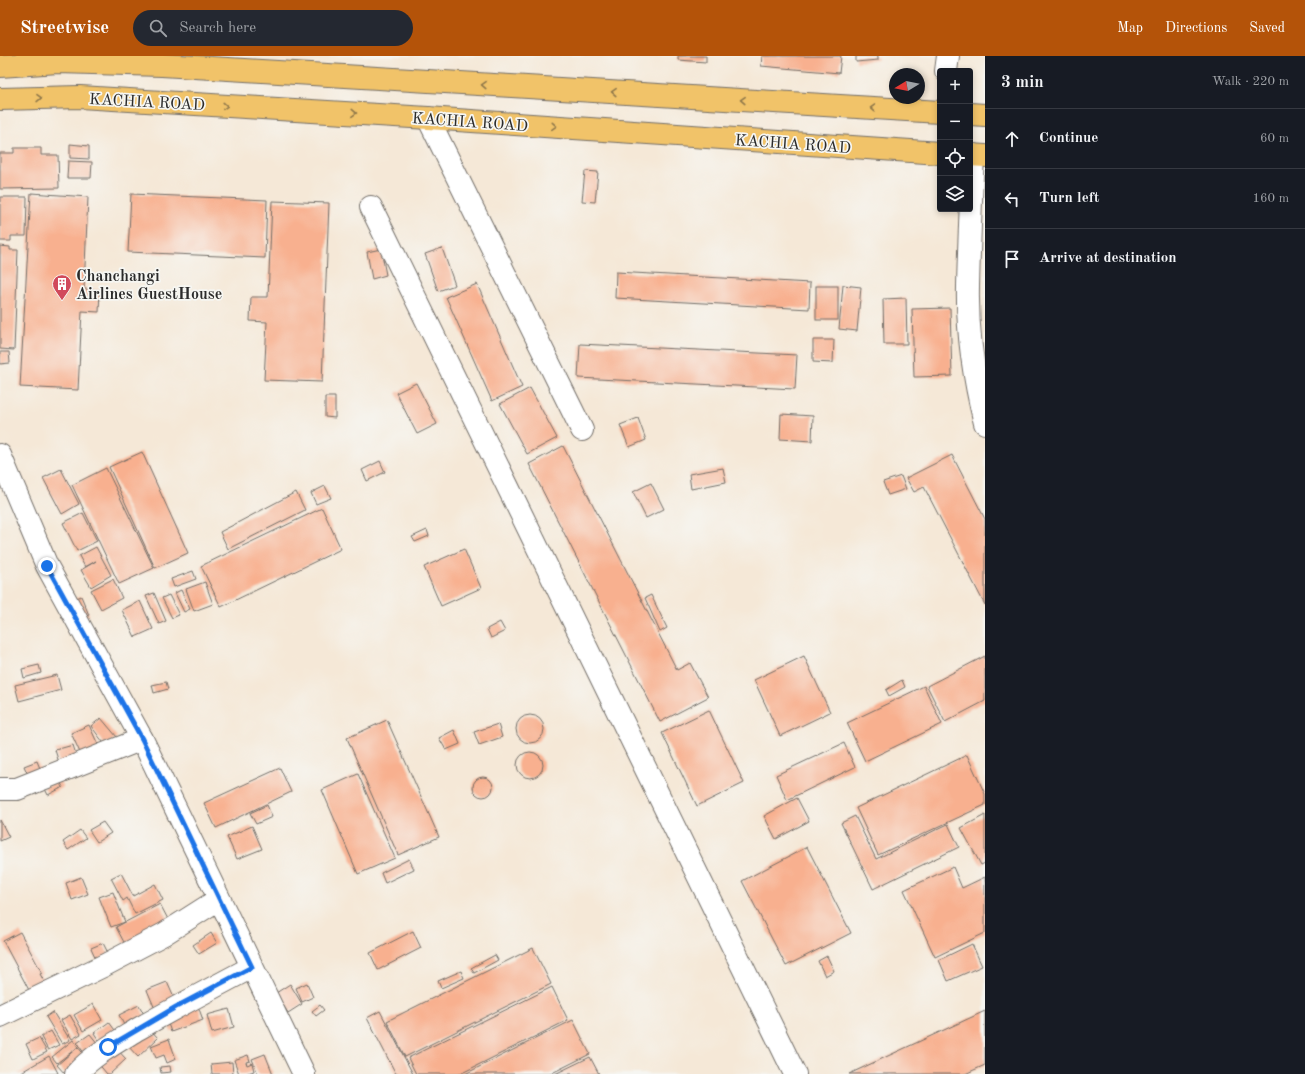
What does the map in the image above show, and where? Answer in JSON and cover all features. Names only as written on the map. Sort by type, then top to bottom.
[{"type":"main road","points":[[0,66],[58,62],[162,65],[937,112]]},
{"type":"main road","name":"KACHIA ROAD","points":[[0,99],[80,97],[428,118],[937,153]]},
{"type":"main road","points":[[973,114],[985,115]]},
{"type":"street","points":[[946,68],[948,56]]},
{"type":"street","points":[[428,118],[582,430]]},
{"type":"street","points":[[976,155],[968,288],[971,343],[977,390],[985,423]]},
{"type":"street","points":[[371,206],[794,1074]]},
{"type":"street","points":[[0,455],[47,566],[142,739],[304,1074]]},
{"type":"street","points":[[0,790],[17,789],[142,739]]},
{"type":"street","points":[[0,1016],[105,965],[158,937],[219,899]]},
{"type":"street","points":[[76,1074],[81,1068],[108,1047],[176,1007],[252,967]]},
{"type":"building","points":[[678,56],[706,56],[706,62],[678,60]]},
{"type":"building","points":[[762,56],[841,56],[839,73],[761,66]]},
{"type":"building","points":[[856,56],[878,56],[878,60],[856,62]]},
{"type":"building","points":[[70,144],[89,146],[89,159],[70,158]]},
{"type":"building","points":[[14,148],[41,148],[41,155],[58,155],[59,188],[0,189],[0,153],[14,153]]},
{"type":"building","points":[[68,161],[92,162],[91,178],[67,178]]},
{"type":"building","points":[[585,171],[598,172],[595,202],[582,201]]},
{"type":"building","name":"Chanchangi Airlines GuestHouse","points":[[31,193],[88,197],[84,289],[100,290],[99,312],[82,311],[78,390],[20,387]]},
{"type":"building","points":[[131,194],[267,200],[265,258],[128,252]]},
{"type":"building","points":[[0,197],[27,197],[26,236],[11,236],[11,241],[0,241]]},
{"type":"building","points":[[272,201],[329,203],[322,382],[264,380],[267,322],[250,321],[251,297],[268,297]]},
{"type":"building","points":[[0,246],[10,247],[10,250],[18,250],[14,350],[0,349]]},
{"type":"building","points":[[442,248],[455,285],[438,291],[425,254]]},
{"type":"building","points":[[381,249],[386,275],[372,279],[367,252]]},
{"type":"building","points":[[616,272],[810,283],[809,309],[615,298]]},
{"type":"building","points":[[477,284],[522,387],[492,401],[446,297]]},
{"type":"building","points":[[843,285],[861,287],[857,331],[839,329]]},
{"type":"building","points":[[816,286],[838,286],[838,320],[816,320]]},
{"type":"building","points":[[906,298],[907,344],[884,344],[883,299]]},
{"type":"building","points":[[950,308],[952,376],[914,377],[912,309]]},
{"type":"building","points":[[813,340],[834,340],[833,363],[813,362]]},
{"type":"building","points":[[580,344],[797,355],[795,389],[578,378]]},
{"type":"building","points":[[0,352],[9,352],[10,363],[0,364]]},
{"type":"building","points":[[416,383],[437,424],[417,434],[396,393]]},
{"type":"building","points":[[530,388],[557,438],[527,454],[500,404]]},
{"type":"building","points":[[325,397],[335,397],[335,418],[325,417]]},
{"type":"building","points":[[781,414],[813,416],[812,441],[780,439]]},
{"type":"building","points":[[638,418],[646,440],[629,447],[620,425]]},
{"type":"building","points":[[563,446],[677,670],[690,663],[708,697],[660,722],[529,464]]},
{"type":"building","points":[[142,452],[188,553],[155,568],[109,467]]},
{"type":"building","points":[[952,455],[985,519],[985,605],[924,487],[914,492],[906,478]]},
{"type":"building","points":[[380,461],[385,472],[367,481],[362,470]]},
{"type":"building","points":[[106,468],[154,568],[119,584],[72,485]]},
{"type":"building","points":[[723,468],[726,482],[691,489],[689,474]]},
{"type":"building","points":[[61,469],[79,504],[62,514],[43,478]]},
{"type":"building","points":[[901,476],[906,489],[888,495],[883,482]]},
{"type":"building","points":[[651,483],[664,509],[646,518],[633,492]]},
{"type":"building","points":[[325,486],[331,498],[316,504],[311,493]]},
{"type":"building","points":[[296,492],[305,510],[228,549],[220,532]]},
{"type":"building","points":[[322,508],[341,549],[221,607],[201,566]]},
{"type":"building","points":[[83,513],[97,541],[77,551],[63,523]]},
{"type":"building","points":[[427,530],[429,536],[415,542],[412,537]]},
{"type":"building","points":[[96,547],[111,575],[91,587],[81,570],[96,561],[85,567],[79,556]]},
{"type":"building","points":[[464,549],[481,588],[441,606],[424,567]]},
{"type":"building","points":[[193,571],[196,579],[174,587],[171,579]]},
{"type":"building","points":[[113,579],[122,598],[101,609],[91,590]]},
{"type":"building","points":[[205,582],[213,604],[194,611],[186,589]]},
{"type":"building","points":[[181,590],[190,609],[184,612],[175,593]]},
{"type":"building","points":[[154,593],[166,621],[159,624],[146,596]]},
{"type":"building","points":[[169,595],[179,615],[172,618],[162,598]]},
{"type":"building","points":[[651,595],[667,628],[660,632],[645,598]]},
{"type":"building","points":[[81,596],[89,615],[81,619],[73,600]]},
{"type":"building","points":[[140,601],[153,629],[135,637],[122,610]]},
{"type":"building","points":[[500,622],[505,631],[491,638],[487,629]]},
{"type":"building","points":[[804,656],[830,712],[780,736],[754,680]]},
{"type":"building","points":[[985,656],[985,701],[945,722],[927,686]]},
{"type":"building","points":[[39,665],[41,673],[24,678],[22,669]]},
{"type":"building","points":[[57,675],[61,690],[19,701],[15,685]]},
{"type":"building","points":[[902,680],[905,687],[889,696],[886,690]]},
{"type":"building","points":[[166,682],[168,689],[154,693],[152,685]]},
{"type":"building","points":[[924,686],[942,724],[865,761],[847,723]]},
{"type":"building","points":[[709,710],[744,783],[697,806],[662,733]]},
{"type":"building","points":[[530,715],[540,719],[544,729],[540,739],[530,743],[520,739],[516,729],[520,719]]},
{"type":"building","points":[[101,718],[117,737],[106,746],[91,726]]},
{"type":"building","points":[[387,720],[439,837],[398,855],[347,738]]},
{"type":"building","points":[[498,724],[502,737],[479,745],[474,732]]},
{"type":"building","points":[[89,725],[101,751],[83,759],[71,733]]},
{"type":"building","points":[[454,730],[460,744],[446,750],[439,738]]},
{"type":"building","points":[[844,743],[855,767],[787,800],[776,775]]},
{"type":"building","points":[[73,745],[78,761],[60,766],[55,750]]},
{"type":"building","points":[[530,752],[539,756],[543,765],[539,774],[530,778],[521,774],[517,765],[521,756]]},
{"type":"building","points":[[967,755],[985,794],[985,805],[878,855],[856,808]]},
{"type":"building","points":[[37,761],[41,771],[29,777],[24,766]]},
{"type":"building","points":[[280,768],[291,792],[216,828],[204,803]]},
{"type":"building","points":[[358,774],[395,858],[358,874],[322,790]]},
{"type":"building","points":[[483,777],[490,780],[493,787],[490,794],[483,797],[476,794],[473,787],[476,780]]},
{"type":"building","points":[[59,780],[63,787],[48,795],[44,787]]},
{"type":"building","points":[[797,798],[809,821],[776,839],[764,816]]},
{"type":"building","points":[[267,805],[272,817],[256,824],[250,813]]},
{"type":"building","points":[[985,815],[985,863],[981,865],[961,828]]},
{"type":"building","points":[[855,816],[876,859],[948,824],[959,847],[873,889],[841,823]]},
{"type":"building","points":[[0,820],[9,837],[0,841]]},
{"type":"building","points":[[103,822],[111,833],[97,842],[89,830]]},
{"type":"building","points":[[252,826],[262,849],[237,859],[227,837]]},
{"type":"building","points":[[80,830],[86,838],[68,850],[63,842]]},
{"type":"building","points":[[807,847],[851,933],[786,966],[742,881]]},
{"type":"building","points":[[409,859],[414,869],[385,883],[381,873]]},
{"type":"building","points":[[953,867],[962,888],[985,877],[985,933],[935,957],[904,890]]},
{"type":"building","points":[[121,873],[133,896],[155,884],[163,900],[135,914],[127,898],[123,901],[111,878]]},
{"type":"building","points":[[81,877],[88,894],[72,900],[66,883]]},
{"type":"building","points":[[113,892],[125,922],[111,927],[99,897]]},
{"type":"building","points":[[160,904],[170,923],[126,946],[116,927]]},
{"type":"building","points":[[413,931],[421,948],[378,970],[370,953]]},
{"type":"building","points":[[20,932],[42,973],[40,974],[45,983],[30,992],[3,941]]},
{"type":"building","points":[[211,933],[217,943],[199,954],[193,945]]},
{"type":"building","points":[[103,943],[109,955],[97,961],[91,948]]},
{"type":"building","points":[[972,944],[982,966],[948,981],[939,960]]},
{"type":"building","points":[[533,948],[551,984],[405,1057],[387,1021]]},
{"type":"building","points":[[495,955],[498,960],[474,973],[471,968]]},
{"type":"building","points":[[827,956],[834,971],[825,976],[818,961]]},
{"type":"building","points":[[461,971],[464,978],[441,988],[438,981]]},
{"type":"building","points":[[167,982],[175,1000],[155,1009],[147,990]]},
{"type":"building","points":[[307,983],[313,997],[302,1002],[296,988]]},
{"type":"building","points":[[290,984],[302,1004],[288,1013],[276,993]]},
{"type":"building","points":[[552,987],[568,1020],[460,1074],[416,1074],[408,1058]]},
{"type":"building","points":[[93,1004],[102,1020],[83,1031],[74,1015]]},
{"type":"building","points":[[139,1005],[146,1018],[126,1029],[119,1015]]},
{"type":"building","points":[[320,1005],[324,1010],[316,1016],[312,1011]]},
{"type":"building","points":[[198,1006],[203,1020],[171,1032],[166,1018]]},
{"type":"building","points":[[229,1009],[234,1027],[212,1033],[207,1015]]},
{"type":"building","points":[[380,1011],[413,1074],[396,1074],[367,1018]]},
{"type":"building","points":[[985,1011],[985,1065],[965,1074],[849,1074]]},
{"type":"building","points":[[53,1012],[70,1040],[62,1044],[46,1017]]},
{"type":"building","points":[[70,1015],[81,1034],[72,1039],[61,1020]]},
{"type":"building","points":[[573,1020],[590,1054],[550,1074],[465,1074]]},
{"type":"building","points":[[109,1022],[117,1033],[102,1045],[94,1033]]},
{"type":"building","points":[[148,1027],[158,1038],[138,1057],[128,1046]]},
{"type":"building","points":[[51,1031],[59,1045],[48,1050],[41,1037]]},
{"type":"building","points":[[90,1034],[98,1044],[85,1054],[79,1046],[80,1045],[77,1043]]},
{"type":"building","points":[[39,1038],[47,1052],[33,1059],[26,1044]]},
{"type":"building","points":[[169,1039],[176,1059],[167,1063],[164,1055],[156,1058],[151,1046]]},
{"type":"building","points":[[73,1040],[78,1047],[57,1063],[52,1057]]},
{"type":"building","points":[[114,1046],[126,1059],[110,1074],[107,1074],[97,1062]]},
{"type":"building","points":[[78,1047],[89,1061],[73,1074],[65,1074],[57,1065]]},
{"type":"building","points":[[265,1054],[273,1074],[258,1074],[252,1059]]},
{"type":"building","points":[[248,1055],[250,1061],[246,1062],[247,1065],[252,1063],[254,1071],[239,1074],[234,1060]]},
{"type":"building","points":[[49,1056],[58,1073],[18,1074]]},
{"type":"building","points":[[590,1057],[599,1074],[555,1074]]},
{"type":"building","points":[[232,1062],[233,1074],[212,1074],[211,1064]]},
{"type":"building","points":[[170,1066],[171,1072],[161,1073],[160,1067]]},
{"type":"place","name":"Chanchangi Airlines GuestHouse","points":[[62,301]]},
{"type":"route","points":[[47,566],[142,739],[252,967],[176,1007],[108,1047]]}]
